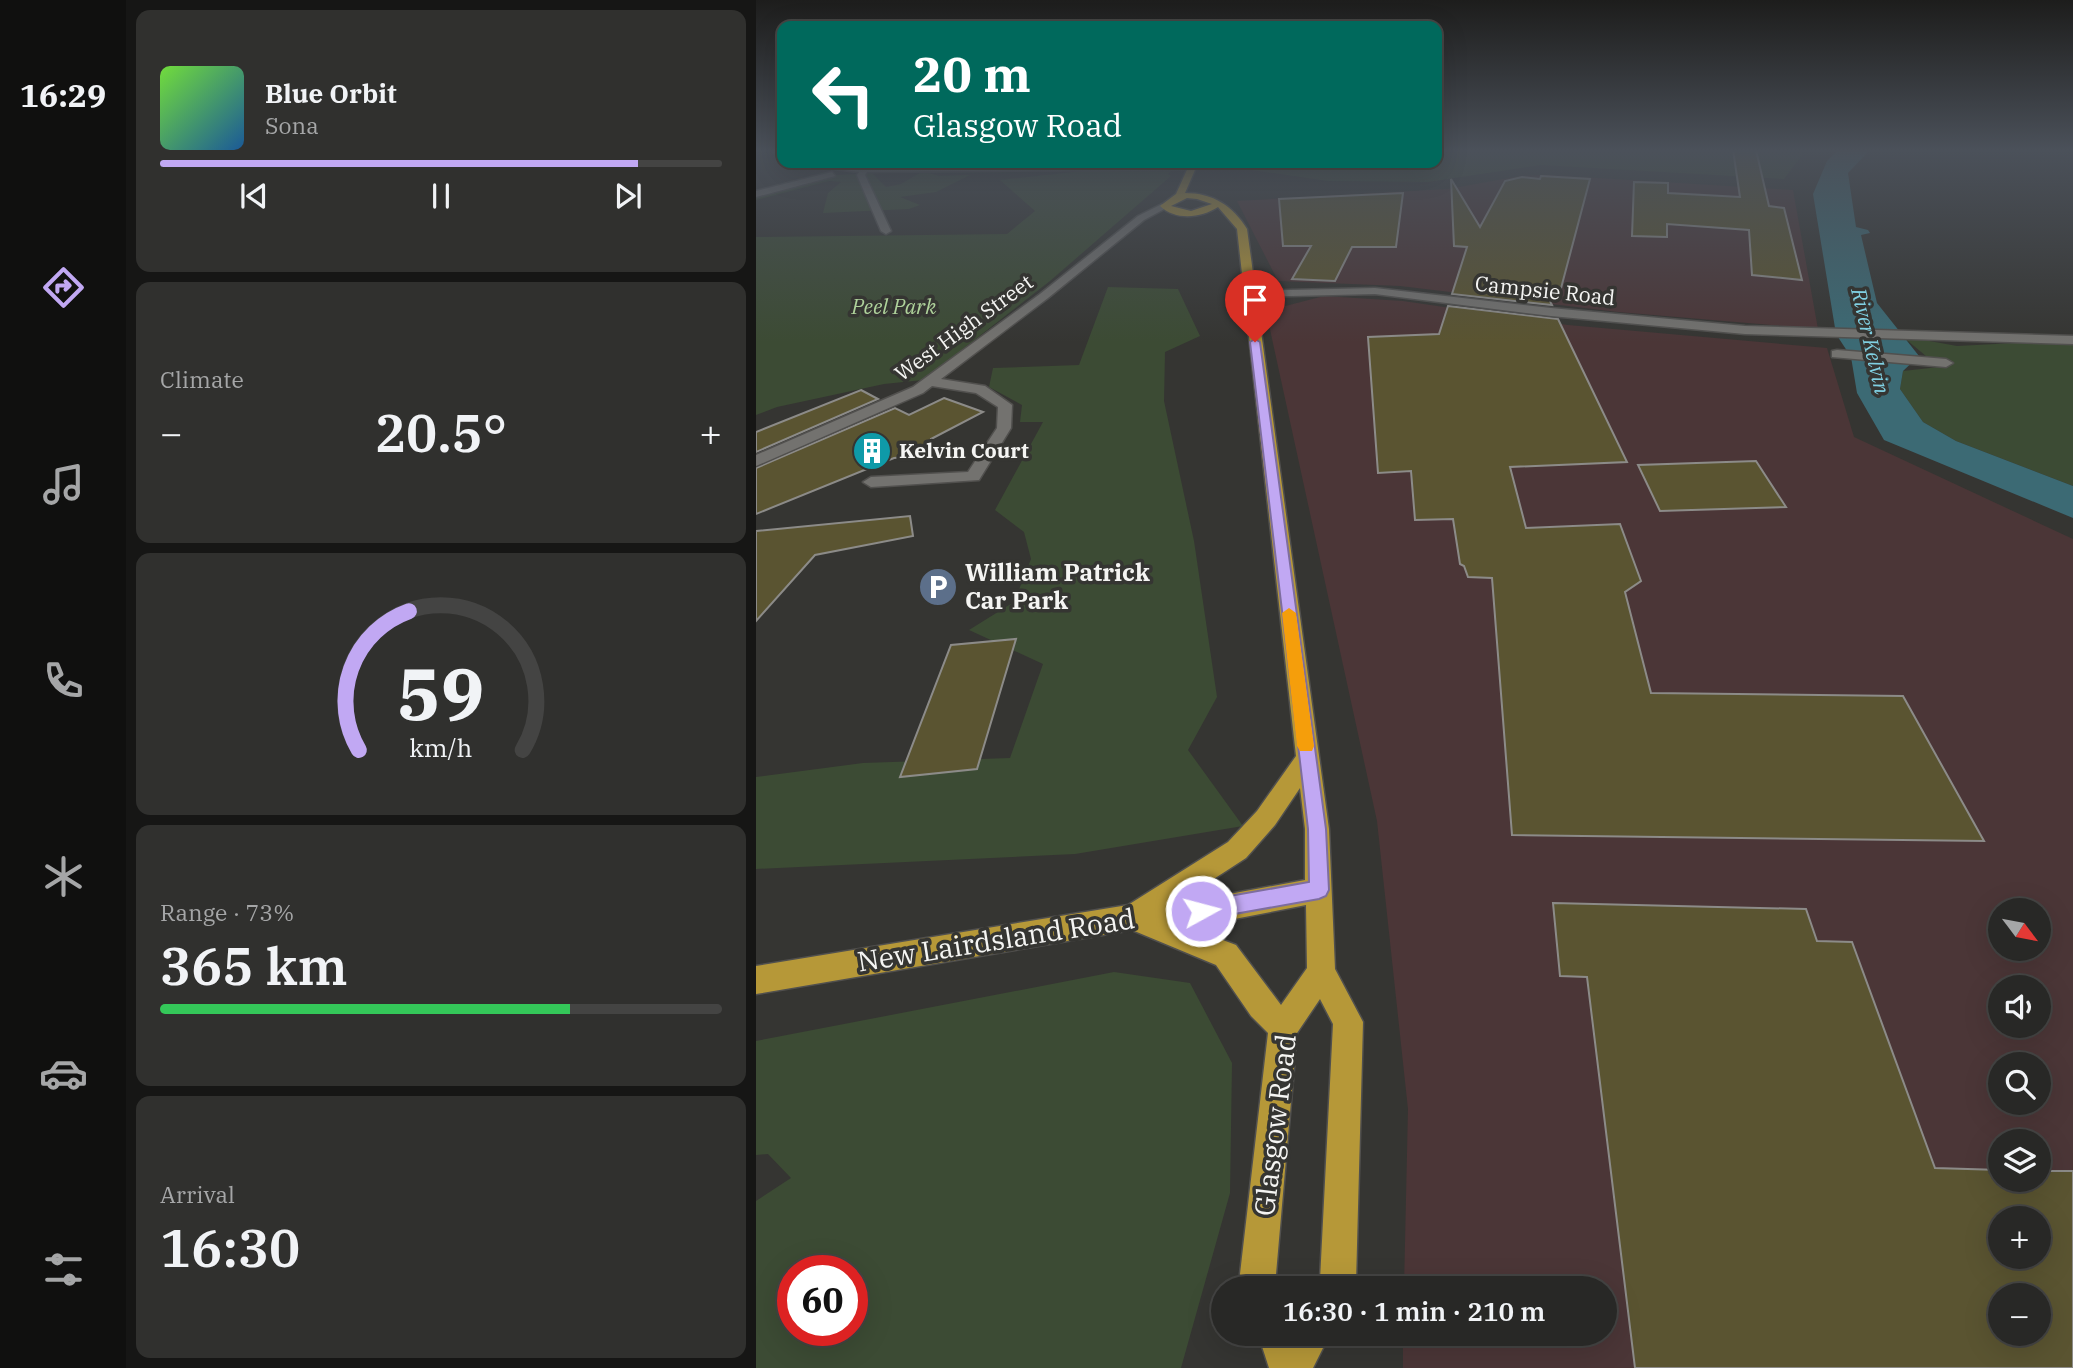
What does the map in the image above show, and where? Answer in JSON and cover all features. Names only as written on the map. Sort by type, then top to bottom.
[{"type":"main road","points":[[1212,214],[1233,217]]},
{"type":"main road","points":[[1231,214],[1242,229],[1317,829],[1321,972],[1348,1023],[1338,1276]]},
{"type":"main road","points":[[1132,917],[1237,850],[1266,818],[1307,758]]},
{"type":"main road","name":"New Lairdsland Road","points":[[756,980],[1132,917],[1224,908],[1319,890]]},
{"type":"main road","points":[[1132,917],[1226,955],[1261,1006],[1283,1028]]},
{"type":"main road","name":"Glasgow Road","points":[[1259,1276],[1283,1028],[1321,972]]},
{"type":"main road","points":[[1282,1346],[1290,1368]]},
{"type":"main road","points":[[1290,1368],[1304,1346]]},
{"type":"street","points":[[878,214],[886,231]]},
{"type":"street","name":"West High Street","points":[[756,461],[894,402],[930,382],[1149,214]]},
{"type":"street","name":"West High Street","points":[[1141,218],[1164,214]]},
{"type":"street","name":"Campsie Road","points":[[1249,294],[1375,291],[1642,321],[1836,334],[2073,340]]},
{"type":"street","points":[[1837,354],[1946,363]]},
{"type":"street","points":[[871,482],[973,477],[1004,428],[1005,405],[981,389],[930,382]]},
{"type":"shaded area","points":[[1244,214],[1797,214],[1818,329],[1618,312],[1400,286],[1278,281]]},
{"type":"shaded area","points":[[1324,296],[1403,301],[1568,325],[1827,348],[1854,437],[2073,539],[2073,1368],[1403,1368],[1403,1346],[1617,1346],[1617,1276],[1404,1276],[1408,1109],[1377,821],[1266,311]]},
{"type":"green space","name":"Peel Park","points":[[1032,214],[1127,214],[1050,281],[923,380],[884,384],[777,407],[756,415],[756,237],[1007,234]]},
{"type":"green space","points":[[1108,287],[1178,289],[1200,336],[1165,352],[1164,401],[1194,541],[1217,697],[1188,750],[1243,826],[1075,854],[756,869],[756,777],[863,763],[1010,758],[1043,664],[969,630],[1014,602],[1031,559],[1024,532],[995,510],[1043,422],[1020,422],[1022,405],[989,387],[993,368],[1079,365]]},
{"type":"green space","points":[[1902,336],[1957,346],[2073,340],[2073,486],[1956,441],[1923,422],[1900,389],[1903,371],[1939,367]]},
{"type":"green space","points":[[1114,972],[1190,983],[1232,1063],[1230,1193],[1181,1368],[756,1368],[756,1201],[791,1178],[768,1154],[756,1155],[756,1041]]},
{"type":"water","name":"River Kelvin","points":[[1816,214],[1854,214],[1856,227],[1870,233],[1861,235],[1877,303],[1919,356],[1903,371],[1900,389],[1923,422],[1956,441],[2073,486],[2073,518],[1884,440],[1857,393],[1851,357],[1836,334]]},
{"type":"building","points":[[1280,214],[1400,214],[1396,247],[1352,247],[1335,281],[1292,279],[1311,246],[1283,246]]},
{"type":"building","points":[[1453,214],[1472,214],[1480,227],[1487,214],[1581,214],[1560,292],[1545,291],[1552,305],[1452,294],[1467,247],[1454,246]]},
{"type":"building","points":[[1633,214],[1785,214],[1802,280],[1752,275],[1749,230],[1667,224],[1667,237],[1632,236]]},
{"type":"building","points":[[1448,306],[1558,319],[1627,462],[1510,467],[1526,528],[1620,524],[1641,581],[1625,592],[1651,693],[1903,696],[1984,841],[1512,835],[1492,578],[1468,577],[1464,566],[1460,564],[1453,519],[1415,520],[1411,471],[1378,473],[1368,337],[1439,334]]},
{"type":"building","points":[[861,390],[878,399],[756,452],[756,432]]},
{"type":"building","name":"Kelvin Court","points":[[944,398],[983,412],[931,439],[930,445],[906,457],[894,458],[756,514],[756,468],[895,408],[909,415]]},
{"type":"building","points":[[1756,461],[1786,507],[1660,511],[1638,465]]},
{"type":"building","points":[[910,516],[913,536],[815,555],[756,621],[756,531]]},
{"type":"building","points":[[1016,639],[977,769],[900,777],[951,645]]},
{"type":"building","points":[[1553,903],[1806,909],[1817,941],[1852,942],[1935,1168],[1988,1170],[1988,1192],[2051,1192],[2051,1171],[2073,1171],[2073,1368],[1635,1368],[1587,977],[1560,976]]},
{"type":"slow traffic","points":[[1289,613],[1306,746]]},
{"type":"place","name":"Kelvin Court","points":[[872,451]]},
{"type":"place","name":"William Patrick Car Park","points":[[938,587]]},
{"type":"route","points":[[1201,911],[1319,890],[1317,829],[1255,342]]}]
